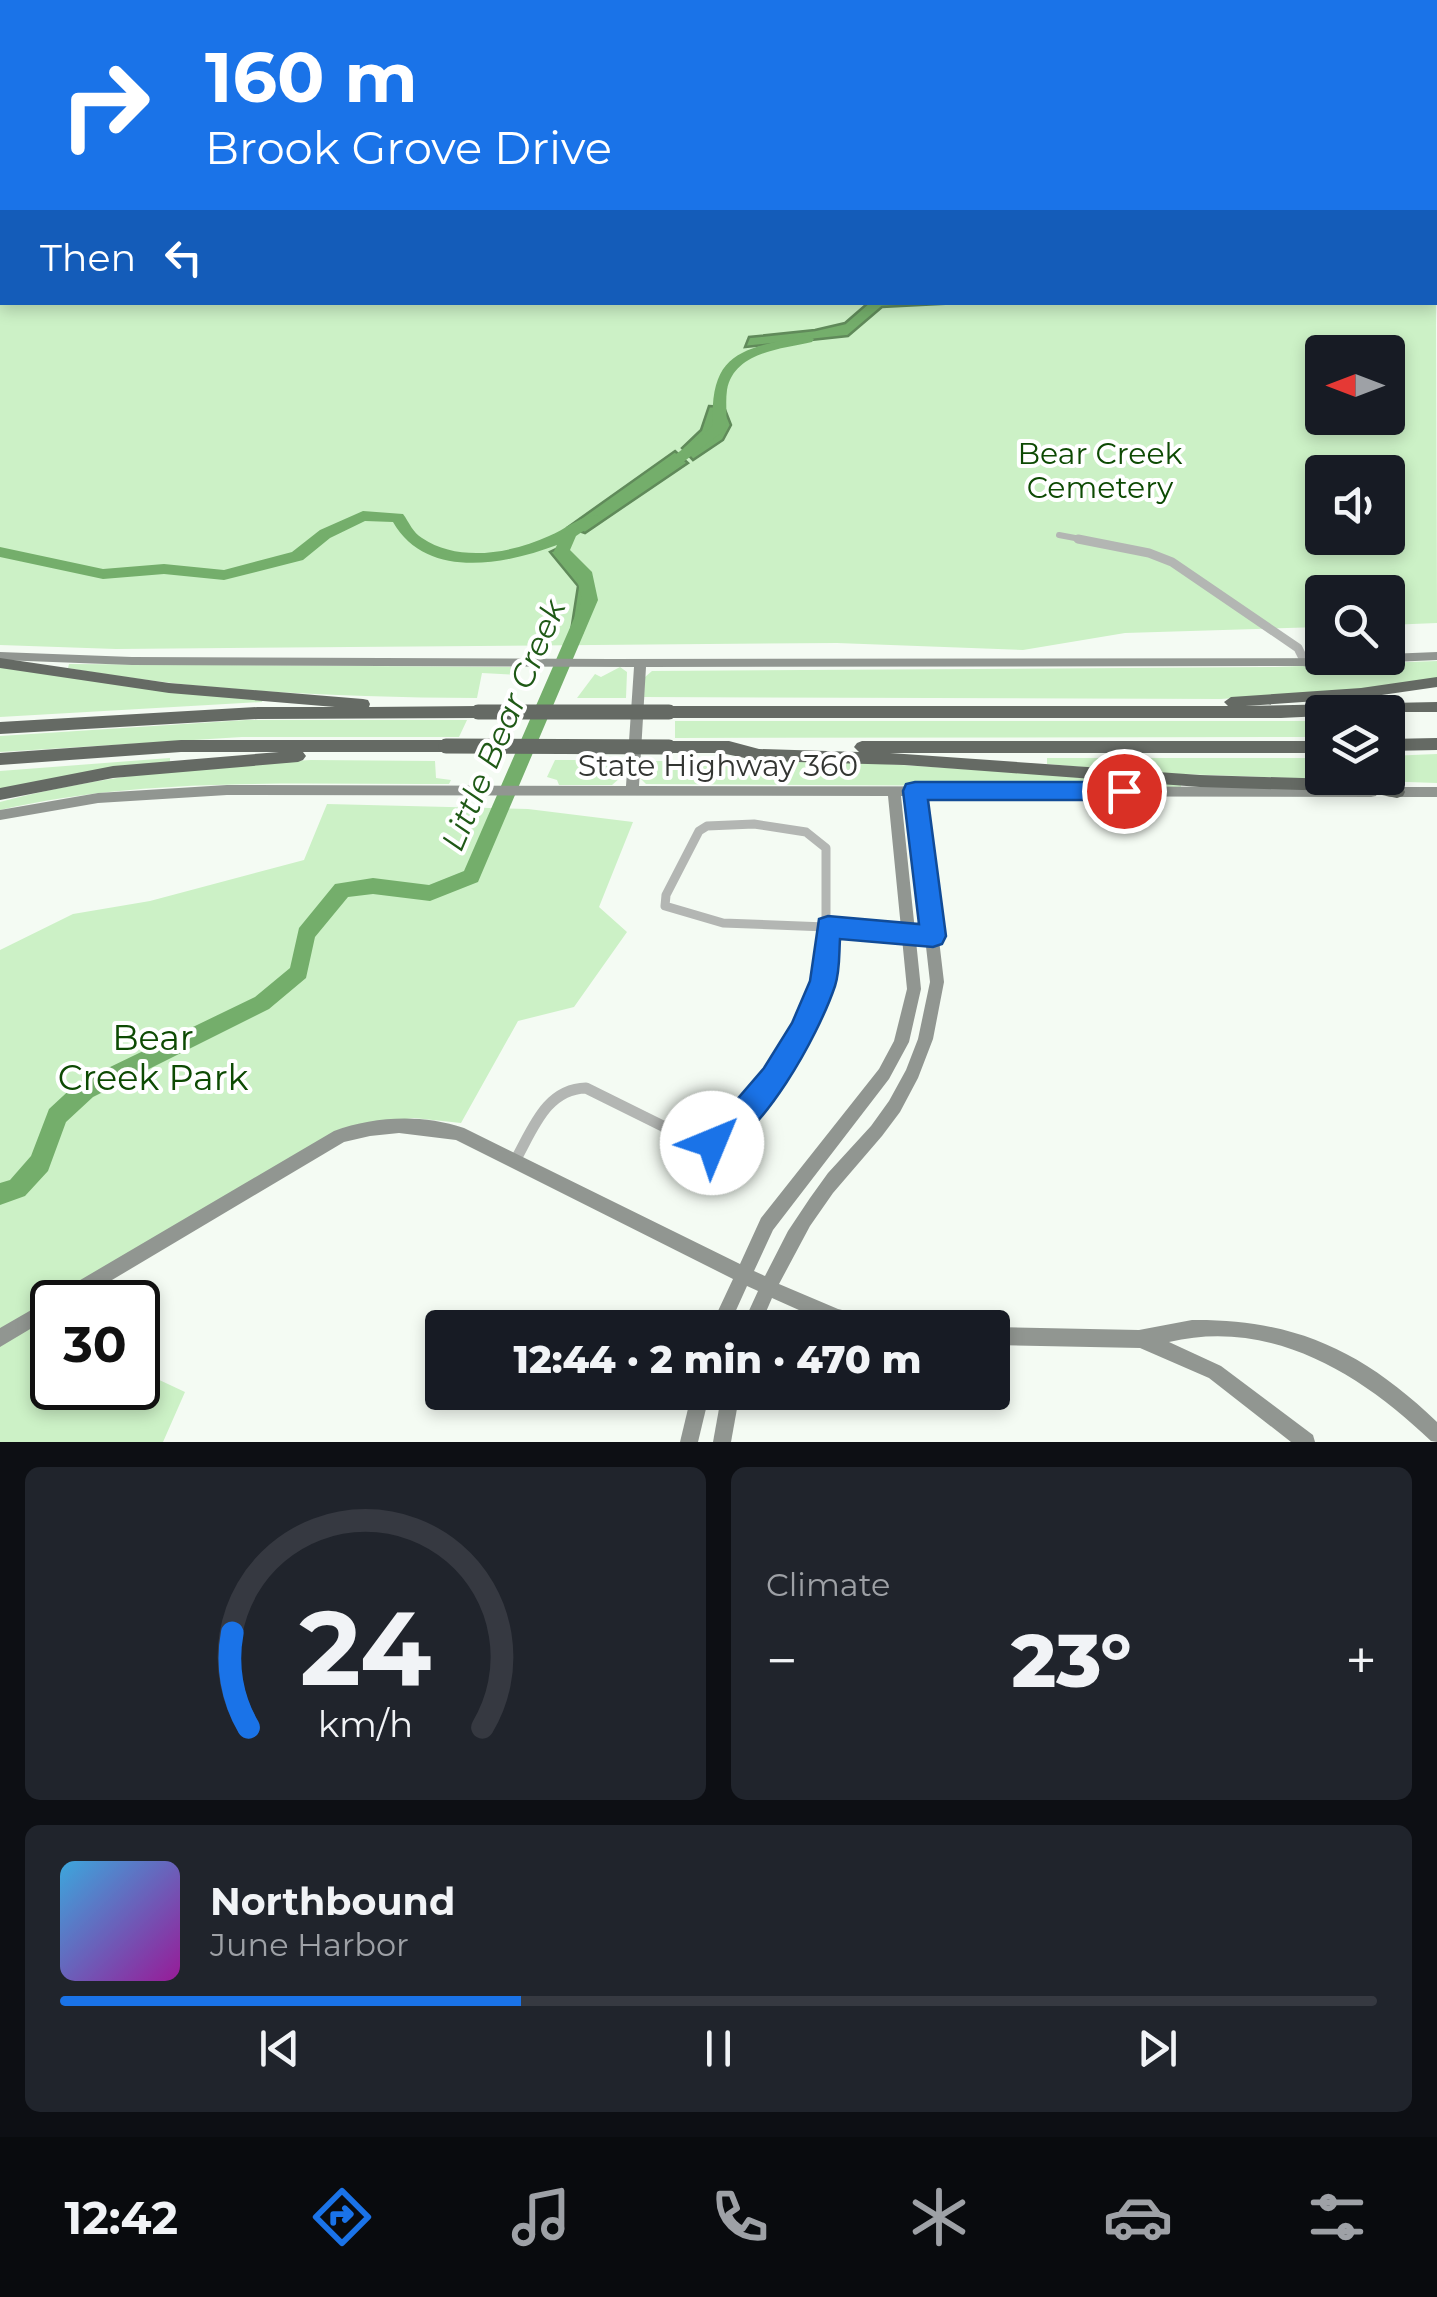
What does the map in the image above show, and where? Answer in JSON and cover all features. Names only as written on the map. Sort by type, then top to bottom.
[{"type":"highway","points":[[0,664],[169,688],[332,699],[406,710]]},
{"type":"highway","points":[[1158,712],[1188,704],[1326,696],[1437,682]]},
{"type":"highway","points":[[0,728],[168,716],[406,710],[1158,712],[1437,707]]},
{"type":"highway","points":[[1405,745],[1437,744]]},
{"type":"highway","points":[[0,759],[181,746],[1305,746]]},
{"type":"highway","points":[[0,794],[56,781],[170,765],[375,754],[404,747]]},
{"type":"highway","points":[[722,747],[759,756],[940,761],[1200,781],[1305,784]]},
{"type":"main road","points":[[0,656],[132,661],[610,663],[1304,662],[1437,656]]},
{"type":"main road","points":[[632,788],[640,662]]},
{"type":"main road","name":"State Highway 360","points":[[0,815],[62,802],[158,793],[449,788],[1305,792]]},
{"type":"main road","points":[[727,1310],[767,1224],[884,1074],[901,1042],[914,996],[894,791]]},
{"type":"main road","points":[[758,1310],[790,1243],[839,1172],[882,1124],[911,1082],[922,1056],[934,1012],[937,982],[915,791]]},
{"type":"main road","name":"State Highway 360","points":[[1405,792],[1437,792]]},
{"type":"main road","points":[[96,1280],[340,1136],[412,1124],[458,1133],[516,1159],[820,1310]]},
{"type":"main road","points":[[818,1156],[839,1172]]},
{"type":"main road","points":[[0,1338],[30,1320]]},
{"type":"main road","points":[[1010,1336],[1142,1339],[1190,1330],[1245,1329],[1284,1336],[1361,1369],[1404,1400],[1437,1435]]},
{"type":"main road","points":[[1142,1339],[1215,1372],[1306,1442]]},
{"type":"main road","points":[[690,1442],[697,1410]]},
{"type":"main road","points":[[722,1442],[728,1410]]},
{"type":"street","points":[[1059,535],[1148,552],[1172,562],[1298,648],[1304,662]]},
{"type":"street","points":[[516,1159],[556,1093],[571,1086],[586,1088],[698,1143],[712,1143],[725,1135],[774,1078],[803,1030],[823,981],[828,927],[826,848],[820,836],[805,829],[707,826],[699,831],[674,878],[665,906],[676,912],[734,925],[828,927],[933,936]]},
{"type":"green space","name":"Bear Creek Cemetery","points":[[0,305],[1436,305],[1437,623],[1405,624],[1405,575],[1305,575],[1305,628],[1125,633],[1023,650],[837,643],[116,649],[0,645]]},
{"type":"green space","points":[[1437,661],[1437,679],[1375,688],[1221,699],[644,697],[645,677],[652,671],[1305,666],[1305,675],[1405,675],[1405,662]]},
{"type":"green space","points":[[69,664],[520,667],[519,675],[482,673],[477,698],[221,688],[68,668]]},
{"type":"green space","points":[[0,667],[263,698],[262,702],[0,717]]},
{"type":"green space","points":[[620,667],[627,672],[626,698],[577,698],[595,674],[601,677]]},
{"type":"green space","points":[[246,720],[467,720],[459,737],[242,737],[0,752],[0,736]]},
{"type":"green space","points":[[675,721],[1305,721],[1305,737],[675,738]]},
{"type":"green space","points":[[1437,754],[1437,783],[1405,782],[1405,755]]},
{"type":"green space","points":[[170,758],[170,762],[0,791],[0,771]]},
{"type":"green space","points":[[1047,758],[1305,758],[1305,778],[1152,773],[1047,764]]},
{"type":"green space","points":[[311,760],[435,761],[436,778],[451,780],[449,784],[167,787],[55,799],[0,810],[0,802],[115,778]]},
{"type":"green space","points":[[555,760],[621,760],[620,778],[612,785],[559,785],[557,780],[547,777]]},
{"type":"green space","points":[[640,761],[839,761],[1181,783],[1181,787],[646,784],[640,778]]},
{"type":"green space","name":"Bear Creek Park","points":[[327,804],[528,809],[633,822],[599,907],[627,932],[574,1007],[518,1021],[461,1123],[414,1118],[343,1128],[82,1280],[30,1280],[30,1410],[160,1410],[160,1380],[185,1392],[163,1442],[0,1442],[0,950],[73,914],[150,901],[304,860]]},
{"type":"shaded area","points":[[866,305],[921,305],[882,307],[848,336],[745,347],[749,337],[845,323]]},
{"type":"shaded area","points":[[709,406],[724,407],[731,425],[723,440],[693,460],[682,448],[701,430]]},
{"type":"shaded area","points":[[675,451],[688,463],[585,533],[568,527]]},
{"type":"shaded area","points":[[560,547],[588,586],[590,604],[582,633],[571,631],[578,586],[550,552]]},
{"type":"waterway","points":[[664,470],[720,427],[721,384],[738,360],[767,348],[807,339]]},
{"type":"waterway","points":[[0,552],[103,574],[164,569],[224,575],[297,556],[325,534],[363,516],[398,517],[416,542],[437,552],[483,558],[530,549],[593,519]]},
{"type":"waterway","name":"Little Bear Creek","points":[[0,1194],[17,1188],[40,1163],[57,1116],[85,1090],[262,1003],[299,972],[306,934],[342,890],[373,886],[430,893],[471,876],[590,600],[584,572],[562,551],[568,536]]},
{"type":"route","points":[[712,1143],[725,1135],[774,1078],[803,1030],[823,981],[828,927],[933,936],[915,791],[1124,791]]}]
